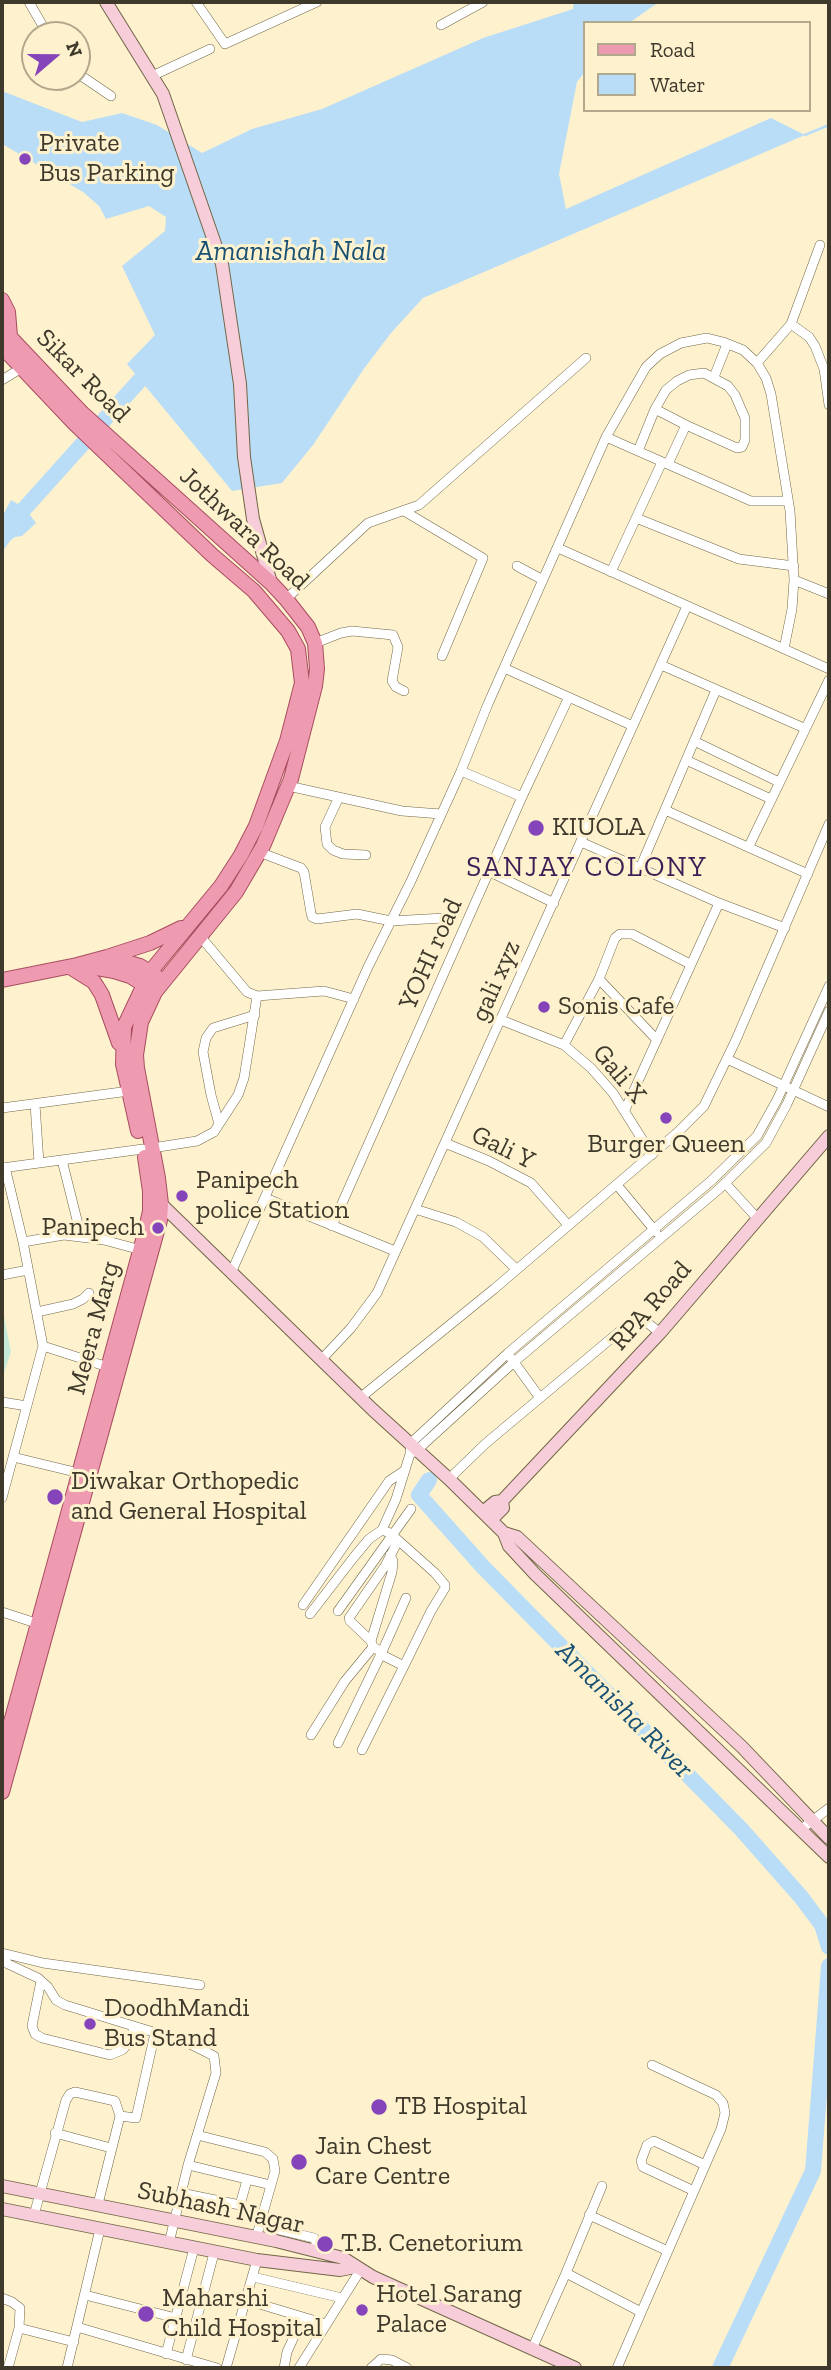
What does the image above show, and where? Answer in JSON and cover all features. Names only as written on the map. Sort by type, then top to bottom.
[{"type":"main road","name":"Sikar Road","points":[[2,300],[8,312],[6,343],[78,418],[119,447]]},
{"type":"main road","points":[[2,323],[6,343],[20,369],[78,418]]},
{"type":"main road","name":"Jothwara Road","points":[[78,418],[115,463],[254,591],[288,631],[298,649],[302,683],[287,741],[256,826],[221,886],[187,925]]},
{"type":"main road","name":"Jothwara Road","points":[[119,447],[286,599],[308,627],[315,643],[317,669],[315,686],[288,786],[259,852],[236,892],[200,936],[153,982]]},
{"type":"main road","points":[[2,980],[107,957],[150,943],[187,925]]},
{"type":"main road","name":"Meera Marg","points":[[2,1755],[5,1733],[42,1625],[154,1241],[161,1204],[122,1058],[124,1027],[187,925]]},
{"type":"main road","points":[[107,957],[126,961],[153,982]]},
{"type":"main road","points":[[74,966],[114,971],[153,982]]},
{"type":"main road","points":[[74,966],[94,982],[102,995],[117,1034],[122,1058]]},
{"type":"main road","name":"Meera Marg","points":[[2,1792],[79,1473],[150,1211],[148,1149],[135,1055],[153,982]]},
{"type":"street","points":[[30,2],[40,21]]},
{"type":"street","points":[[106,2],[152,76],[170,113],[222,264],[240,384],[244,457],[253,519],[271,583]]},
{"type":"street","points":[[196,2],[225,44],[317,2]]},
{"type":"street","points":[[441,25],[483,2]]},
{"type":"street","points":[[152,76],[210,49]]},
{"type":"street","points":[[91,82],[111,96]]},
{"type":"street","points":[[757,363],[791,324],[820,245]]},
{"type":"street","points":[[791,324],[816,346],[824,369],[829,405]]},
{"type":"street","points":[[231,1273],[354,999],[442,814],[606,437],[646,367],[660,354],[681,343],[707,338],[743,350],[757,363],[766,377],[788,501],[794,566],[792,609],[784,649]]},
{"type":"street","points":[[715,377],[727,344]]},
{"type":"street","points":[[286,599],[368,523],[419,505],[586,358]]},
{"type":"street","points":[[2,380],[20,369]]},
{"type":"street","points":[[638,451],[655,409],[666,390],[677,381],[704,373],[728,386],[740,405],[745,418],[745,440],[742,447],[737,448],[655,409]]},
{"type":"street","points":[[611,572],[636,518],[686,425]]},
{"type":"street","points":[[606,437],[751,501],[788,501]]},
{"type":"street","points":[[404,511],[483,558],[442,656]]},
{"type":"street","points":[[636,518],[739,559],[794,566]]},
{"type":"street","points":[[558,548],[829,669]]},
{"type":"street","points":[[517,566],[543,580]]},
{"type":"street","points":[[794,580],[829,594]]},
{"type":"street","name":"gali xyz","points":[[321,1360],[377,1293],[687,606]]},
{"type":"street","points":[[315,643],[352,631],[393,635],[398,647],[392,681],[404,691]]},
{"type":"street","points":[[660,665],[804,728]]},
{"type":"street","points":[[504,668],[633,726]]},
{"type":"street","points":[[749,846],[829,680]]},
{"type":"street","points":[[640,868],[716,690]]},
{"type":"street","name":"YOHI road","points":[[332,1226],[568,699]]},
{"type":"street","points":[[694,741],[779,782]]},
{"type":"street","points":[[686,760],[771,799]]},
{"type":"street","points":[[461,771],[522,797]]},
{"type":"street","points":[[288,786],[402,811],[442,814]]},
{"type":"street","points":[[339,797],[325,827],[327,844],[343,855],[366,855]]},
{"type":"street","points":[[665,810],[808,874]]},
{"type":"street","points":[[360,1398],[617,1185],[704,1106],[829,824]]},
{"type":"street","points":[[581,842],[719,903],[785,928]]},
{"type":"street","points":[[259,852],[301,868],[313,917],[317,919],[357,914],[391,921],[444,918]]},
{"type":"street","points":[[490,872],[554,902]]},
{"type":"street","points":[[625,1110],[719,903]]},
{"type":"street","points":[[564,1045],[598,979],[615,938],[620,933],[632,934],[690,964]]},
{"type":"street","points":[[200,936],[242,988],[257,996],[309,991],[335,993],[354,999]]},
{"type":"street","points":[[598,979],[657,1040]]},
{"type":"street","points":[[310,1614],[369,1539],[382,1530],[413,1449],[508,1353],[654,1230],[748,1146],[764,1126],[829,986]]},
{"type":"street","points":[[2,1498],[43,1346],[23,1242],[3,1168],[197,1141],[214,1132],[238,1095],[244,1078],[257,996]]},
{"type":"street","points":[[413,1449],[756,1154],[774,1132],[829,1011]]},
{"type":"street","points":[[219,1124],[203,1052],[206,1038],[213,1028],[256,1015]]},
{"type":"street","name":"Gali X","points":[[501,1020],[564,1045],[591,1068],[625,1110],[652,1155]]},
{"type":"street","points":[[805,1037],[829,1027]]},
{"type":"street","points":[[727,1059],[829,1107]]},
{"type":"street","points":[[2,1108],[129,1091]]},
{"type":"street","points":[[35,1104],[39,1163]]},
{"type":"street","name":"RPA Road","points":[[487,1516],[495,1502],[502,1501],[660,1333],[829,1136]]},
{"type":"street","name":"Gali Y","points":[[444,1143],[531,1182],[568,1225]]},
{"type":"street","points":[[748,1146],[756,1154]]},
{"type":"street","points":[[62,1160],[81,1236]]},
{"type":"street","points":[[725,1183],[757,1218]]},
{"type":"street","points":[[617,1185],[661,1238]]},
{"type":"street","points":[[150,1191],[360,1398],[487,1516],[504,1533],[509,1546],[535,1574],[829,1857]]},
{"type":"street","points":[[265,1198],[396,1251]]},
{"type":"street","points":[[415,1209],[456,1222],[484,1237],[516,1269]]},
{"type":"street","points":[[23,1242],[54,1235],[81,1236],[141,1250]]},
{"type":"street","points":[[2,1275],[28,1270]]},
{"type":"street","points":[[37,1312],[73,1304],[89,1293]]},
{"type":"street","points":[[449,1479],[485,1444],[632,1321],[644,1320],[660,1333]]},
{"type":"street","points":[[43,1346],[108,1367]]},
{"type":"street","points":[[508,1353],[540,1398]]},
{"type":"street","points":[[2,1402],[27,1406]]},
{"type":"street","points":[[13,1457],[79,1473]]},
{"type":"street","points":[[303,1605],[389,1481],[404,1471]]},
{"type":"street","points":[[338,1611],[395,1538],[411,1509]]},
{"type":"street","points":[[362,1750],[445,1588],[435,1573],[382,1530]]},
{"type":"street","points":[[504,1533],[517,1537],[742,1747],[829,1838]]},
{"type":"street","points":[[395,1538],[390,1555],[349,1618],[376,1649],[404,1666]]},
{"type":"street","points":[[311,1735],[341,1688],[376,1649],[393,1572],[390,1555]]},
{"type":"street","points":[[338,1742],[376,1649],[406,1598]]},
{"type":"street","points":[[2,1612],[42,1625]]},
{"type":"street","points":[[800,1830],[829,1808]]},
{"type":"street","points":[[2,1953],[43,1963],[200,1985]]},
{"type":"street","points":[[2,1958],[41,1981],[56,2000],[65,2005],[192,2045],[214,2056],[216,2073],[188,2165],[169,2243]]},
{"type":"street","points":[[41,1981],[32,2026],[35,2034],[41,2038],[110,2055],[122,2050],[130,2042],[134,2027]]},
{"type":"street","points":[[120,2116],[136,2118],[155,2033]]},
{"type":"street","points":[[617,2368],[721,2129],[725,2113],[723,2104],[716,2095],[652,2065]]},
{"type":"street","points":[[34,2216],[55,2133],[66,2100],[75,2092],[115,2102],[120,2116],[98,2204]]},
{"type":"street","points":[[55,2133],[111,2148]]},
{"type":"street","points":[[197,2135],[265,2152],[273,2159],[275,2171],[262,2239]]},
{"type":"street","points":[[694,2191],[643,2167],[640,2161],[647,2145],[654,2141],[705,2165]]},
{"type":"street","points":[[188,2165],[271,2185]]},
{"type":"street","points":[[181,2193],[240,2205],[247,2180]]},
{"type":"street","name":"Subhash Nagar","points":[[2,2186],[174,2220],[343,2258],[373,2277],[575,2368]]},
{"type":"street","points":[[532,2349],[601,2186]]},
{"type":"street","points":[[2,2209],[214,2253],[340,2270],[358,2268]]},
{"type":"street","points":[[589,2215],[668,2251]]},
{"type":"street","points":[[67,2368],[100,2229]]},
{"type":"street","points":[[166,2354],[194,2248]]},
{"type":"street","points":[[186,2360],[214,2253]]},
{"type":"street","points":[[226,2368],[257,2260]]},
{"type":"street","points":[[299,2368],[358,2268]]},
{"type":"street","points":[[566,2273],[641,2312]]},
{"type":"street","points":[[253,2277],[342,2298]]},
{"type":"street","points":[[85,2295],[176,2318]]},
{"type":"street","points":[[246,2300],[326,2324]]},
{"type":"street","points":[[3,2301],[12,2302],[20,2308],[19,2328],[8,2368]]},
{"type":"street","points":[[77,2327],[217,2368]]},
{"type":"street","points":[[19,2328],[74,2342]]},
{"type":"street","points":[[284,2368],[287,2352],[297,2330]]},
{"type":"street","points":[[371,2368],[381,2359],[392,2360],[407,2368]]},
{"type":"green space","points":[[2,1306],[11,1352],[2,1378]]},
{"type":"water","name":"Amanishah Nala","points":[[574,2],[659,2],[632,21],[582,21],[582,76],[577,82],[559,174],[566,209],[771,118],[805,135],[423,298],[391,333],[313,445],[282,483],[232,491],[127,364],[155,335],[122,266],[165,231],[166,217],[149,206],[106,219],[99,206],[83,192],[4,145],[2,91],[82,122],[122,113],[157,125],[202,153],[252,129],[322,109],[483,38],[573,9]]},
{"type":"water","points":[[11,500],[25,508],[36,523],[22,536],[10,541],[2,552],[2,517]]},
{"type":"waterway","points":[[805,135],[829,125]]},
{"type":"waterway","points":[[25,508],[140,380]]},
{"type":"waterway","name":"Amanisha River","points":[[429,1480],[419,1495],[483,1567],[741,1829],[822,1925],[829,1947]]},
{"type":"waterway","name":"Amanisha River","points":[[720,2368],[813,2171],[829,1966]]},
{"type":"place","name":"Private Bus Parking","points":[[25,159]]},
{"type":"place","name":"KIUOLA","points":[[536,828]]},
{"type":"place","name":"Sonis Cafe","points":[[544,1007]]},
{"type":"place","name":"Burger Queen","points":[[666,1118]]},
{"type":"place","name":"Panipech police Station","points":[[182,1196]]},
{"type":"place","name":"Panipech","points":[[158,1228]]},
{"type":"place","name":"Diwakar Orthopedic and General Hospital","points":[[55,1497]]},
{"type":"place","name":"DoodhMandi Bus Stand","points":[[90,2024]]},
{"type":"place","name":"TB Hospital","points":[[379,2107]]},
{"type":"place","name":"Jain Chest Care Centre","points":[[299,2162]]},
{"type":"place","name":"T.B. Cenetorium","points":[[325,2244]]},
{"type":"place","name":"Hotel Sarang Palace","points":[[362,2310]]},
{"type":"place","name":"Maharshi Child Hospital","points":[[146,2314]]},
{"type":"district","name":"SANJAY COLONY","points":[[587,868]]}]
